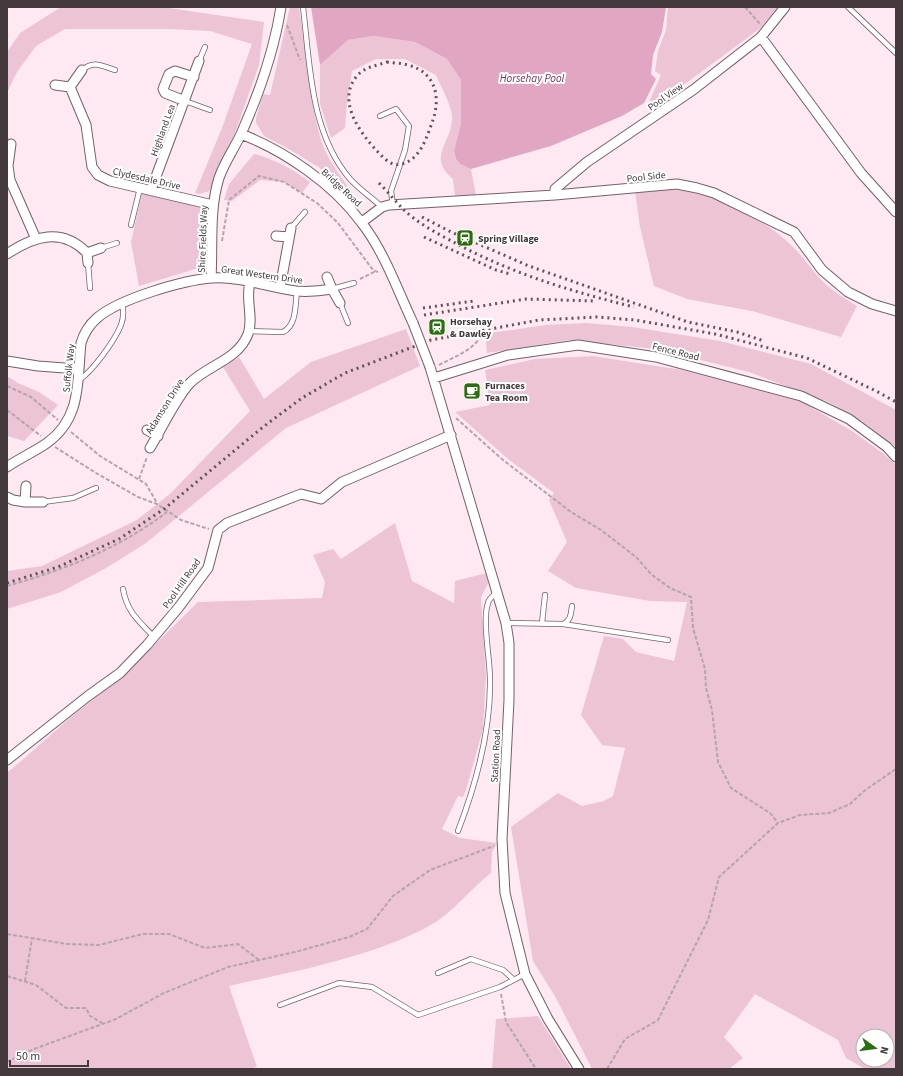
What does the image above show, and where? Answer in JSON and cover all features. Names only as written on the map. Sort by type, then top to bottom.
[{"type":"street","points":[[241,134],[262,83],[277,34],[281,7]]},
{"type":"street","name":"Pool View","points":[[555,195],[555,189],[587,162],[693,90],[764,34],[785,7]]},
{"type":"street","points":[[764,34],[861,173],[896,212]]},
{"type":"street","name":"Highland Lea","points":[[151,190],[199,62]]},
{"type":"street","points":[[55,84],[70,88],[82,70]]},
{"type":"street","name":"Highland Lea","points":[[185,101],[165,92],[164,89],[169,74],[175,70],[194,77]]},
{"type":"street","name":"Clydesdale Drive","points":[[70,88],[86,126],[91,162],[95,172],[105,179],[212,205]]},
{"type":"street","name":"Shire Fields Way","points":[[211,278],[212,205],[220,178],[241,134]]},
{"type":"street","name":"Bridge Road","points":[[241,134],[290,160],[315,176],[344,202],[362,222],[379,251],[413,323],[434,378],[451,435]]},
{"type":"street","points":[[11,144],[8,166],[10,180],[36,239]]},
{"type":"street","name":"Pool Side","points":[[362,222],[382,207],[392,205],[555,195],[677,184],[709,192],[794,232],[822,270],[848,292],[872,304],[896,311]]},
{"type":"street","points":[[280,288],[291,228]]},
{"type":"street","points":[[7,254],[36,239],[45,236],[54,236],[77,243],[87,253],[88,263]]},
{"type":"street","points":[[276,236],[289,237]]},
{"type":"street","points":[[87,253],[102,248]]},
{"type":"street","points":[[327,277],[332,290],[340,303]]},
{"type":"street","name":"Great Western Drive","points":[[211,278],[297,291],[332,290]]},
{"type":"street","name":"Suffolk Way","points":[[7,466],[48,442],[65,426],[75,403],[81,343],[87,330],[97,318],[122,303],[175,285],[211,278]]},
{"type":"street","name":"Adamson Drive","points":[[150,448],[190,383],[237,351],[245,340],[249,331],[251,316],[248,297],[250,283]]},
{"type":"street","name":"Fence Road","points":[[434,378],[508,355],[578,345],[656,357],[801,396],[849,419],[887,447],[896,457]]},
{"type":"street","points":[[7,361],[38,366],[78,369]]},
{"type":"street","points":[[147,430],[158,436]]},
{"type":"street","points":[[218,530],[227,523],[301,494],[321,499],[342,482],[451,435]]},
{"type":"street","name":"Station Road","points":[[451,435],[498,592],[506,623],[509,643],[509,700],[502,844],[506,893],[525,974],[548,1019],[579,1069]]},
{"type":"street","points":[[26,486],[26,502]]},
{"type":"street","points":[[7,496],[13,500],[43,502]]},
{"type":"street","name":"Pool Hill Road","points":[[7,760],[88,696],[120,673],[154,637],[180,607],[208,568],[218,530]]},
{"type":"lane","points":[[303,7],[312,87],[317,113],[330,146],[350,179],[382,207]]},
{"type":"lane","points":[[848,7],[896,53]]},
{"type":"lane","points":[[199,62],[205,48]]},
{"type":"lane","points":[[82,70],[90,64],[116,70]]},
{"type":"lane","points":[[185,101],[210,110]]},
{"type":"lane","points":[[380,116],[396,109],[409,126],[405,150],[391,191],[392,205]]},
{"type":"lane","points":[[130,225],[140,188]]},
{"type":"lane","points":[[291,228],[305,212]]},
{"type":"lane","points":[[102,248],[117,243]]},
{"type":"lane","points":[[88,263],[90,288]]},
{"type":"lane","points":[[332,290],[354,283]]},
{"type":"lane","points":[[249,331],[283,332],[287,330],[292,322],[297,291]]},
{"type":"lane","points":[[78,380],[91,370],[121,325],[124,313],[122,303]]},
{"type":"lane","points":[[340,303],[348,323]]},
{"type":"lane","points":[[43,502],[73,498],[96,488]]},
{"type":"lane","points":[[123,589],[126,604],[134,617],[154,637]]},
{"type":"lane","points":[[458,831],[469,802],[489,718],[490,680],[486,620],[488,603],[498,592]]},
{"type":"lane","points":[[542,623],[545,595]]},
{"type":"lane","points":[[563,624],[567,623],[572,606]]},
{"type":"lane","points":[[506,623],[563,624],[668,640]]},
{"type":"lane","points":[[438,973],[471,959],[503,970],[513,979]]},
{"type":"lane","points":[[280,1005],[338,983],[372,987],[418,1015],[500,987],[525,974]]},
{"type":"path","points":[[745,7],[764,34]]},
{"type":"path","points":[[280,17],[289,27],[302,63]]},
{"type":"path","points":[[212,250],[221,249],[229,200],[260,176],[284,182],[317,203],[338,223],[376,271],[381,274]]},
{"type":"path","points":[[354,283],[376,271]]},
{"type":"path","points":[[430,367],[440,365],[467,350],[476,343],[479,338]]},
{"type":"path","points":[[7,386],[31,397],[100,456],[146,484],[157,504]]},
{"type":"path","points":[[443,407],[502,460],[571,512],[601,530],[636,557],[652,575],[670,588],[691,597],[694,628],[705,669],[706,688],[712,710],[718,762],[731,788],[770,813],[778,823]]},
{"type":"path","points":[[7,410],[48,442],[96,473],[138,497],[157,504],[181,520],[204,528],[218,530]]},
{"type":"path","points":[[139,479],[150,448]]},
{"type":"path","points":[[7,586],[35,578],[93,556],[140,531],[167,512]]},
{"type":"path","points":[[607,1069],[625,1040],[658,1020],[708,920],[719,877],[778,823],[800,815],[829,813],[850,804],[864,790],[896,769]]},
{"type":"path","points":[[7,1062],[34,1049],[116,1018],[164,993],[221,970],[342,939],[367,929],[393,896],[430,870],[495,846]]},
{"type":"path","points":[[7,934],[67,944],[99,945],[143,934],[169,934],[205,948],[238,944],[259,960]]},
{"type":"path","points":[[26,981],[32,938]]},
{"type":"path","points":[[7,976],[36,985],[66,1008],[86,1008],[90,1016],[102,1023]]},
{"type":"path","points":[[500,987],[506,1022],[536,1069]]},
{"type":"shaded area","points":[[61,7],[162,7],[264,22],[259,65],[235,133],[210,191],[199,194],[195,193],[222,128],[252,44],[210,31],[170,29],[65,29],[36,46],[17,72],[7,93],[7,52],[20,33]]},
{"type":"shaded area","points":[[290,7],[299,7],[311,93],[322,143],[333,165],[358,200],[350,197],[320,168],[264,136],[256,123],[263,94],[270,95]]},
{"type":"shaded area","points":[[668,7],[778,7],[762,27],[655,106],[649,102],[661,75],[655,71],[658,51],[666,30]]},
{"type":"shaded area","points":[[373,36],[415,42],[447,59],[461,80],[461,123],[454,151],[456,159],[460,164],[471,169],[476,196],[455,197],[453,179],[445,171],[441,163],[441,156],[449,133],[452,115],[436,75],[405,59],[376,59],[352,71],[345,128],[331,138],[320,104],[320,65],[348,40]]},
{"type":"shaded area","points":[[254,154],[283,165],[310,182],[302,193],[284,182],[260,180],[232,201],[224,200],[229,184]]},
{"type":"shaded area","points":[[658,188],[695,193],[713,198],[747,213],[778,234],[797,251],[824,283],[857,306],[841,337],[752,311],[687,299],[654,286],[640,227],[635,191]]},
{"type":"shaded area","points":[[142,193],[199,205],[203,212],[202,267],[139,286],[131,242]]},
{"type":"shaded area","points":[[586,323],[632,327],[720,341],[811,364],[896,410],[896,447],[862,421],[828,402],[749,372],[656,349],[570,340],[487,353],[486,342],[490,333],[546,325]]},
{"type":"shaded area","points":[[406,329],[420,366],[286,428],[146,543],[106,568],[61,592],[7,609],[7,571],[42,566],[137,520],[171,493],[250,411],[223,367],[239,357],[264,399],[311,362]]},
{"type":"shaded area","points":[[593,356],[682,370],[802,402],[852,431],[884,454],[896,465],[896,1069],[863,1068],[895,1068],[895,1028],[855,1028],[855,1063],[846,1058],[838,1040],[755,994],[724,1037],[743,1058],[729,1069],[592,1069],[556,998],[533,961],[511,827],[558,793],[582,806],[604,801],[613,796],[625,748],[602,745],[581,715],[604,636],[623,639],[636,652],[674,661],[687,602],[650,601],[576,588],[548,571],[567,542],[549,500],[554,493],[508,459],[455,412],[490,405],[485,370],[535,359]]},
{"type":"shaded area","points":[[7,376],[18,383],[39,392],[58,405],[24,441],[7,436]]},
{"type":"shaded area","points":[[395,523],[412,581],[454,603],[455,581],[487,573],[489,582],[481,597],[486,676],[483,729],[466,790],[463,797],[458,796],[442,829],[460,838],[497,843],[492,852],[491,873],[438,921],[407,937],[357,955],[305,969],[229,986],[257,1067],[250,1069],[7,1069],[7,772],[71,717],[124,675],[198,602],[322,598],[325,582],[313,555],[333,549],[341,559]]},
{"type":"shaded area","points":[[538,1016],[571,1069],[492,1069],[496,1019]]},
{"type":"water","name":"Horsehay Pool","points":[[311,7],[666,7],[662,32],[653,55],[651,74],[656,79],[644,103],[622,116],[551,146],[471,169],[460,164],[456,159],[454,151],[461,123],[461,80],[447,59],[415,42],[373,36],[348,40],[320,65]]},
{"type":"railway","points":[[387,62],[405,64],[417,68],[430,79],[436,94],[433,120],[419,152],[409,161],[398,165],[388,161],[370,144],[358,126],[350,106],[349,95],[351,85],[357,76],[367,69],[387,62]]},
{"type":"railway","points":[[379,183],[404,210],[417,221],[461,246],[503,266],[546,282],[634,307]]},
{"type":"railway","points":[[422,217],[451,232],[529,266],[688,322],[737,332],[764,341]]},
{"type":"railway","points":[[424,237],[496,270],[510,274]]},
{"type":"railway","points":[[424,315],[526,299],[596,301]]},
{"type":"railway","points":[[423,308],[474,301]]},
{"type":"railway","points":[[7,583],[58,567],[119,539],[164,509],[263,427],[302,398],[345,373],[431,340],[539,320],[597,317],[635,320],[715,334],[807,358],[896,402]]},
{"type":"place","name":"Spring Village","points":[[465,238]]},
{"type":"place","name":"Horsehay & Dawley","points":[[437,327]]},
{"type":"place","name":"Furnaces Tea Room","points":[[472,391]]}]
